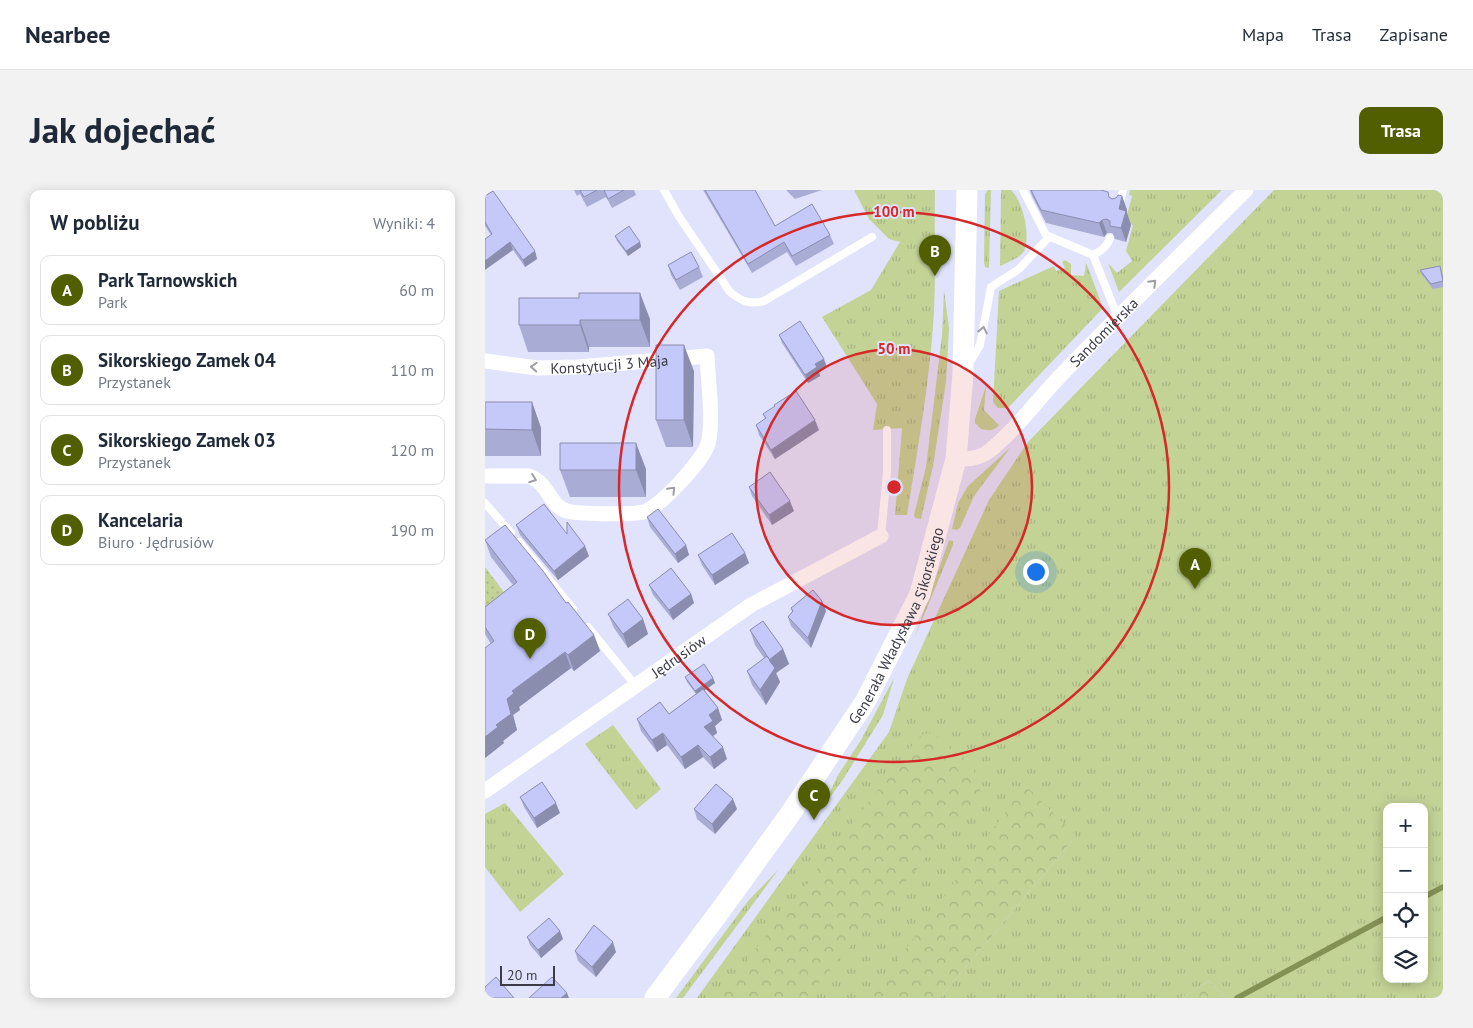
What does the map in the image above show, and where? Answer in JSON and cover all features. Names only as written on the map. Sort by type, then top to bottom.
[{"type":"street","name":"Generała Władysława Sikorskiego","points":[[655,998],[788,817],[865,702],[920,594],[956,459],[963,374],[967,190]]},
{"type":"street","name":"Sandomierska","points":[[956,459],[971,459],[987,452],[1011,430],[1064,371],[1246,190]]},
{"type":"street","name":"Konstytucji 3 Maja","points":[[485,361],[537,368],[578,367],[707,356],[711,431],[707,446],[686,476],[665,498],[644,512],[615,514],[570,512],[560,509],[541,482],[536,478],[529,476],[485,476]]},
{"type":"street","name":"Jędrusiów","points":[[485,791],[751,605],[881,536]]},
{"type":"lane","points":[[664,190],[730,292],[746,302],[756,303],[764,301],[872,237]]},
{"type":"lane","points":[[1023,190],[1046,235],[1093,255],[1118,318]]},
{"type":"lane","points":[[1118,207],[1123,190]]},
{"type":"lane","points":[[963,374],[980,345],[991,287],[1019,269],[1049,237]]},
{"type":"lane","points":[[1093,255],[1108,244],[1110,238]]},
{"type":"lane","points":[[881,536],[887,473],[887,430]]},
{"type":"lane","points":[[485,503],[577,614]]},
{"type":"lane","points":[[583,621],[636,686]]},
{"type":"green space","points":[[854,190],[935,190],[935,297],[930,363],[907,515],[895,515],[902,428],[873,430],[877,404],[822,317],[871,290],[900,242],[889,239],[869,219]]},
{"type":"green space","points":[[988,190],[991,190],[989,268],[985,267],[984,262],[985,194]]},
{"type":"green space","points":[[1001,190],[1011,190],[1019,202],[1025,219],[1027,237],[1022,254],[1000,266]]},
{"type":"green space","points":[[1130,190],[1222,190],[1119,292],[1108,263],[1117,273],[1132,261],[1126,251],[1133,225],[1125,222],[1132,196],[1129,195]]},
{"type":"green space","points":[[1274,190],[1443,190],[1443,998],[1227,998],[1209,981],[1181,998],[940,998],[1076,836],[870,998],[697,998],[889,732],[907,679],[989,500],[1028,442]]},
{"type":"green space","points":[[1065,260],[1071,264],[1071,275],[1084,276],[1086,263],[1103,308],[1008,408],[998,408],[993,402],[999,291],[1054,266],[1056,271],[1065,268],[1062,262]]},
{"type":"green space","points":[[944,290],[949,328],[946,382],[933,466],[921,519],[915,518],[914,515],[926,467],[942,335]]},
{"type":"green space","points":[[986,386],[984,410],[999,425],[991,430],[981,429],[975,423]]},
{"type":"green space","points":[[1010,448],[974,496],[960,528],[957,530],[952,529],[958,503],[968,486]]},
{"type":"green space","points":[[949,540],[953,541],[953,545],[914,639]]},
{"type":"green space","points":[[485,567],[507,596],[485,612]]},
{"type":"green space","points":[[894,678],[883,715],[844,778],[823,807],[838,775],[861,740]]},
{"type":"green space","points":[[613,725],[661,789],[636,810],[585,744]]},
{"type":"green space","points":[[932,733],[972,764],[981,794],[806,998],[718,998],[917,739],[923,734]]},
{"type":"green space","points":[[1025,785],[1076,836],[940,998],[870,998]]},
{"type":"green space","points":[[505,803],[564,874],[520,912],[485,867],[485,814]]},
{"type":"green space","points":[[779,869],[683,998],[676,998],[748,901]]},
{"type":"green space","points":[[1209,981],[1227,998],[1181,998]]},
{"type":"building","points":[[580,190],[597,190],[584,197]]},
{"type":"building","points":[[604,190],[624,190],[608,199]]},
{"type":"building","points":[[705,190],[755,190],[775,226],[812,204],[830,235],[792,256],[784,242],[748,264]]},
{"type":"building","points":[[1031,190],[1101,190],[1108,192],[1109,197],[1112,199],[1118,195],[1122,196],[1119,209],[1126,211],[1121,228],[1110,226],[1110,221],[1107,219],[1099,223],[1041,210]]},
{"type":"building","points":[[493,191],[535,251],[523,260],[510,242],[485,261],[485,239],[492,234],[485,222],[485,196]]},
{"type":"building","points":[[629,226],[640,242],[626,251],[615,236]]},
{"type":"building","points":[[691,252],[699,267],[676,280],[668,265]]},
{"type":"building","points":[[1440,266],[1443,281],[1431,284],[1420,270]]},
{"type":"building","points":[[579,293],[640,293],[640,320],[580,320],[580,325],[519,325],[519,298],[579,298]]},
{"type":"building","points":[[800,321],[824,359],[815,364],[817,367],[805,375],[779,335]]},
{"type":"building","points":[[656,345],[684,345],[684,420],[656,420]]},
{"type":"building","points":[[796,391],[815,420],[771,450],[756,425],[766,418],[763,414]]},
{"type":"building","points":[[485,402],[532,402],[532,430],[485,429]]},
{"type":"building","points":[[560,443],[636,443],[636,470],[560,470]]},
{"type":"building","points":[[770,472],[790,501],[769,515],[749,487]]},
{"type":"building","points":[[544,504],[567,534],[567,522],[585,546],[554,571],[516,525]]},
{"type":"building","points":[[658,509],[686,545],[675,554],[647,517]]},
{"type":"building","points":[[505,525],[543,571],[566,603],[568,602],[594,635],[568,655],[565,652],[512,691],[514,693],[507,699],[511,714],[496,725],[498,727],[485,737],[485,648],[494,641],[485,627],[485,607],[517,582],[485,540]]},
{"type":"building","points":[[732,533],[745,553],[712,575],[698,555]]},
{"type":"building","points":[[671,568],[691,594],[669,610],[649,585]]},
{"type":"building","points":[[813,590],[822,601],[808,638],[788,617],[793,611],[791,608]]},
{"type":"building","points":[[628,599],[643,619],[623,634],[608,614]]},
{"type":"building","points":[[763,621],[783,649],[769,660],[775,668],[760,690],[747,671],[767,656],[769,659],[750,630]]},
{"type":"building","points":[[704,664],[713,678],[695,691],[685,677]]},
{"type":"building","points":[[703,689],[718,708],[709,715],[713,721],[704,727],[723,747],[710,757],[698,745],[681,757],[663,733],[652,740],[637,719],[660,702],[669,714]]},
{"type":"building","points":[[542,782],[556,803],[534,818],[520,797]]},
{"type":"building","points":[[716,784],[733,799],[712,824],[694,809]]},
{"type":"building","points":[[549,918],[560,931],[538,950],[527,937]]},
{"type":"building","points":[[594,925],[613,942],[592,967],[575,951]]},
{"type":"building","points":[[496,977],[514,998],[485,998],[485,987]]},
{"type":"building","points":[[552,977],[567,993],[561,998],[529,998]]},
{"type":"waterway","points":[[1428,895],[1443,887]]},
{"type":"waterway","points":[[1237,998],[1383,919]]},
{"type":"place","name":"Sikorskiego Zamek 04","points":[[935,276]]},
{"type":"place","name":"Park Tarnowskich","points":[[1195,589]]},
{"type":"place","name":"Kancelaria","points":[[530,659]]},
{"type":"place","name":"Sikorskiego Zamek 03","points":[[814,820]]}]
